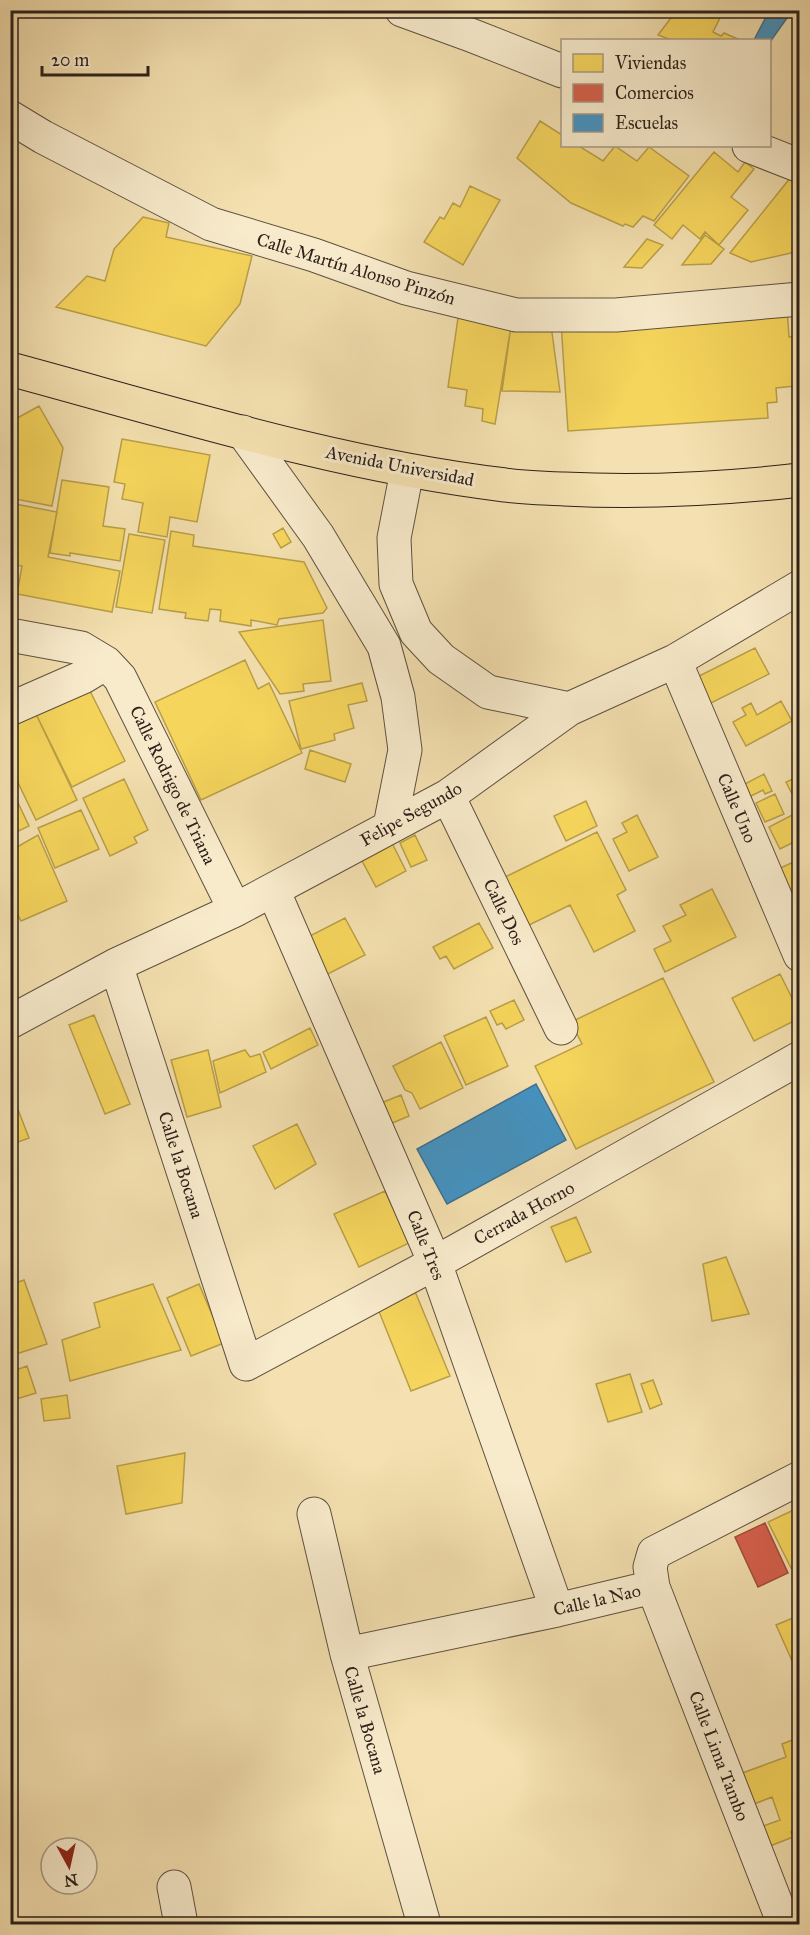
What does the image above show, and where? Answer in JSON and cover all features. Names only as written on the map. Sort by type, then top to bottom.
[{"type":"main road","name":"Avenida Universidad","points":[[10,369],[243,432],[407,471],[507,486],[622,492],[735,488],[800,480]]},
{"type":"street","points":[[402,10],[561,71]]},
{"type":"street","name":"Calle Martín Alonso Pinzón","points":[[10,117],[43,137],[211,224],[314,255],[405,288],[516,315],[616,315],[800,299]]},
{"type":"street","points":[[752,147],[800,166]]},
{"type":"street","points":[[243,432],[318,536],[384,646],[398,697],[405,750],[390,826]]},
{"type":"street","points":[[407,471],[394,538],[396,584],[416,632],[441,659],[488,692],[569,709]]},
{"type":"street","name":"Felipe Segundo","points":[[10,1022],[116,965],[235,910],[448,796],[569,709],[675,661],[800,587]]},
{"type":"street","points":[[384,646],[416,632]]},
{"type":"street","name":"Calle Rodrigo de Triana","points":[[10,635],[81,648],[106,663],[120,678],[235,910]]},
{"type":"street","name":"Calle Uno","points":[[675,661],[800,955]]},
{"type":"street","points":[[10,709],[83,677],[106,663]]},
{"type":"street","name":"Calle Dos","points":[[448,796],[561,1029]]},
{"type":"street","name":"Calle Tres","points":[[273,890],[435,1263],[557,1610]]},
{"type":"street","name":"Calle la Bocana","points":[[116,965],[246,1364]]},
{"type":"street","name":"Cerrada Horno","points":[[246,1364],[435,1263],[800,1058]]},
{"type":"street","name":"Calle la Nao","points":[[347,1654],[557,1610],[652,1587],[650,1567],[654,1552],[800,1478]]},
{"type":"street","name":"Calle la Bocana","points":[[314,1514],[347,1654],[424,1924]]},
{"type":"street","name":"Calle Lima Tambo","points":[[652,1587],[784,1924]]},
{"type":"street","points":[[174,1887],[181,1924]]},
{"type":"building: Viviendas","points":[[677,10],[724,10],[713,32],[721,36],[724,33],[738,39],[668,39],[658,35]]},
{"type":"building: Viviendas","points":[[540,121],[561,134],[561,147],[581,147],[603,161],[616,147],[637,161],[649,147],[689,176],[654,221],[643,216],[633,227],[625,224],[623,226],[571,203],[517,158]]},
{"type":"building: Viviendas","points":[[714,152],[738,172],[745,162],[754,169],[731,197],[748,210],[719,245],[705,232],[700,239],[683,225],[672,239],[654,225]]},
{"type":"building: Viviendas","points":[[791,177],[800,180],[800,251],[751,262],[730,253]]},
{"type":"building: Viviendas","points":[[470,186],[500,200],[463,265],[424,242],[440,217],[444,219],[453,203],[460,207]]},
{"type":"building: Viviendas","points":[[143,217],[169,223],[166,237],[252,256],[240,304],[206,346],[56,307],[87,276],[105,281],[114,249]]},
{"type":"building: Viviendas","points":[[705,235],[724,249],[711,264],[682,265]]},
{"type":"building: Viviendas","points":[[647,239],[663,245],[642,268],[624,267]]},
{"type":"building: Viviendas","points":[[787,308],[789,337],[800,336],[800,410],[796,410],[795,386],[776,388],[777,402],[767,403],[768,418],[568,431],[561,322]]},
{"type":"building: Viviendas","points":[[458,318],[511,326],[495,424],[482,421],[483,409],[465,406],[467,390],[448,387]]},
{"type":"building: Viviendas","points":[[551,325],[560,392],[502,391],[511,326]]},
{"type":"building: Viviendas","points":[[39,406],[63,448],[52,506],[10,498],[10,422]]},
{"type":"building: Viviendas","points":[[122,439],[210,455],[197,522],[170,517],[167,537],[138,532],[143,503],[122,499],[125,484],[114,482]]},
{"type":"building: Viviendas","points":[[62,480],[109,487],[103,526],[125,529],[120,561],[70,553],[70,556],[50,553]]},
{"type":"building: Viviendas","points":[[10,503],[57,512],[48,557],[120,571],[112,612],[17,594],[22,566],[10,564]]},
{"type":"building: Viviendas","points":[[283,528],[291,542],[281,548],[273,534]]},
{"type":"building: Viviendas","points":[[171,531],[194,535],[193,546],[304,562],[327,608],[323,613],[279,619],[277,625],[251,620],[251,626],[220,621],[221,610],[210,609],[208,621],[185,618],[186,613],[159,609]]},
{"type":"building: Viviendas","points":[[129,534],[165,540],[152,613],[116,607]]},
{"type":"building: Viviendas","points":[[323,620],[331,681],[303,684],[304,691],[280,694],[239,632]]},
{"type":"building: Viviendas","points":[[755,648],[769,674],[705,706],[691,680]]},
{"type":"building: Viviendas","points":[[245,660],[258,689],[269,683],[302,753],[201,800],[155,702]]},
{"type":"building: Viviendas","points":[[83,677],[125,761],[72,787],[35,712]]},
{"type":"building: Viviendas","points":[[362,683],[367,701],[348,705],[354,728],[334,734],[335,740],[301,749],[289,701]]},
{"type":"building: Viviendas","points":[[781,701],[792,721],[746,746],[733,722],[746,715],[742,708],[751,703],[757,715]]},
{"type":"building: Viviendas","points":[[35,712],[77,800],[36,820],[10,766],[10,724]]},
{"type":"building: Viviendas","points":[[310,750],[351,764],[345,782],[305,769]]},
{"type":"building: Viviendas","points":[[764,774],[772,791],[765,794],[763,790],[745,799],[739,787]]},
{"type":"building: Viviendas","points":[[800,776],[800,809],[786,782]]},
{"type":"building: Viviendas","points":[[124,779],[148,830],[134,837],[137,843],[110,856],[83,798]]},
{"type":"building: Viviendas","points":[[10,786],[29,826],[10,835]]},
{"type":"building: Viviendas","points":[[775,794],[784,814],[765,822],[756,803]]},
{"type":"building: Viviendas","points":[[586,801],[597,826],[566,841],[554,816]]},
{"type":"building: Viviendas","points":[[81,810],[99,849],[55,868],[38,828]]},
{"type":"building: Viviendas","points":[[800,811],[800,839],[780,849],[769,827]]},
{"type":"building: Viviendas","points":[[637,815],[658,857],[629,871],[613,839],[627,832],[622,823]]},
{"type":"building: Viviendas","points":[[597,832],[626,890],[617,895],[635,931],[594,952],[570,905],[523,928],[499,880]]},
{"type":"building: Viviendas","points":[[38,835],[67,901],[21,921],[10,900],[10,851]]},
{"type":"building: Viviendas","points":[[415,835],[427,860],[411,867],[400,843]]},
{"type":"building: Viviendas","points":[[392,843],[406,871],[376,887],[361,859]]},
{"type":"building: Viviendas","points":[[800,859],[800,917],[776,870]]},
{"type":"building: Viviendas","points":[[712,889],[736,937],[665,972],[654,949],[671,941],[663,926],[686,915],[680,905]]},
{"type":"building: Viviendas","points":[[345,918],[365,955],[324,976],[304,939]]},
{"type":"building: Viviendas","points":[[479,923],[493,948],[454,969],[446,956],[440,959],[433,947]]},
{"type":"building: Viviendas","points":[[780,974],[800,1018],[754,1041],[732,998]]},
{"type":"building: Viviendas","points":[[663,978],[714,1082],[576,1149],[535,1066],[582,1044],[571,1022]]},
{"type":"building: Viviendas","points":[[514,1000],[524,1020],[506,1029],[502,1023],[497,1025],[490,1011]]},
{"type":"building: Viviendas","points":[[94,1015],[130,1104],[105,1114],[69,1025]]},
{"type":"building: Viviendas","points":[[486,1017],[508,1066],[466,1085],[444,1036]]},
{"type":"building: Viviendas","points":[[310,1028],[318,1045],[271,1069],[263,1052]]},
{"type":"building: Viviendas","points":[[441,1042],[463,1088],[420,1109],[412,1093],[405,1090],[393,1066]]},
{"type":"building: Viviendas","points":[[208,1050],[221,1107],[187,1117],[171,1060]]},
{"type":"building: Viviendas","points":[[245,1050],[250,1057],[260,1054],[266,1072],[220,1093],[213,1061]]},
{"type":"building: Viviendas","points":[[401,1095],[409,1116],[390,1124],[381,1103]]},
{"type":"building: Viviendas","points":[[14,1099],[29,1138],[10,1145],[10,1100]]},
{"type":"building: Viviendas","points":[[297,1124],[316,1164],[275,1189],[253,1146]]},
{"type":"building: Viviendas","points":[[385,1191],[409,1243],[359,1267],[334,1214]]},
{"type":"building: Viviendas","points":[[576,1217],[591,1252],[566,1262],[551,1227]]},
{"type":"building: Viviendas","points":[[726,1257],[749,1314],[712,1321],[703,1264]]},
{"type":"building: Viviendas","points":[[24,1280],[47,1344],[10,1356],[10,1285]]},
{"type":"building: Viviendas","points":[[153,1284],[181,1350],[70,1381],[62,1340],[100,1327],[94,1303]]},
{"type":"building: Viviendas","points":[[199,1284],[224,1343],[191,1356],[167,1298]]},
{"type":"building: Viviendas","points":[[414,1289],[450,1376],[411,1391],[376,1304]]},
{"type":"building: Viviendas","points":[[13,1358],[16,1370],[27,1366],[36,1393],[10,1401],[10,1359]]},
{"type":"building: Viviendas","points":[[630,1374],[642,1412],[608,1422],[596,1384]]},
{"type":"building: Viviendas","points":[[653,1380],[662,1404],[650,1409],[641,1384]]},
{"type":"building: Viviendas","points":[[67,1395],[70,1418],[44,1421],[41,1399]]},
{"type":"building: Viviendas","points":[[185,1453],[182,1503],[126,1514],[117,1466]]},
{"type":"building: Viviendas","points":[[800,1507],[800,1564],[791,1568],[768,1522]]},
{"type":"building: Viviendas","points":[[800,1615],[800,1673],[798,1674],[776,1625]]},
{"type":"building: Viviendas","points":[[800,1737],[800,1829],[791,1832],[793,1837],[765,1848],[758,1828],[780,1820],[772,1797],[749,1806],[737,1775],[786,1757],[782,1744]]},
{"type":"building: Comercios","points":[[765,1523],[788,1573],[758,1587],[735,1537]]},
{"type":"building: Escuelas","points":[[769,11],[787,18],[771,41],[755,39]]},
{"type":"building: Escuelas","points":[[536,1084],[566,1140],[447,1204],[417,1149]]}]
